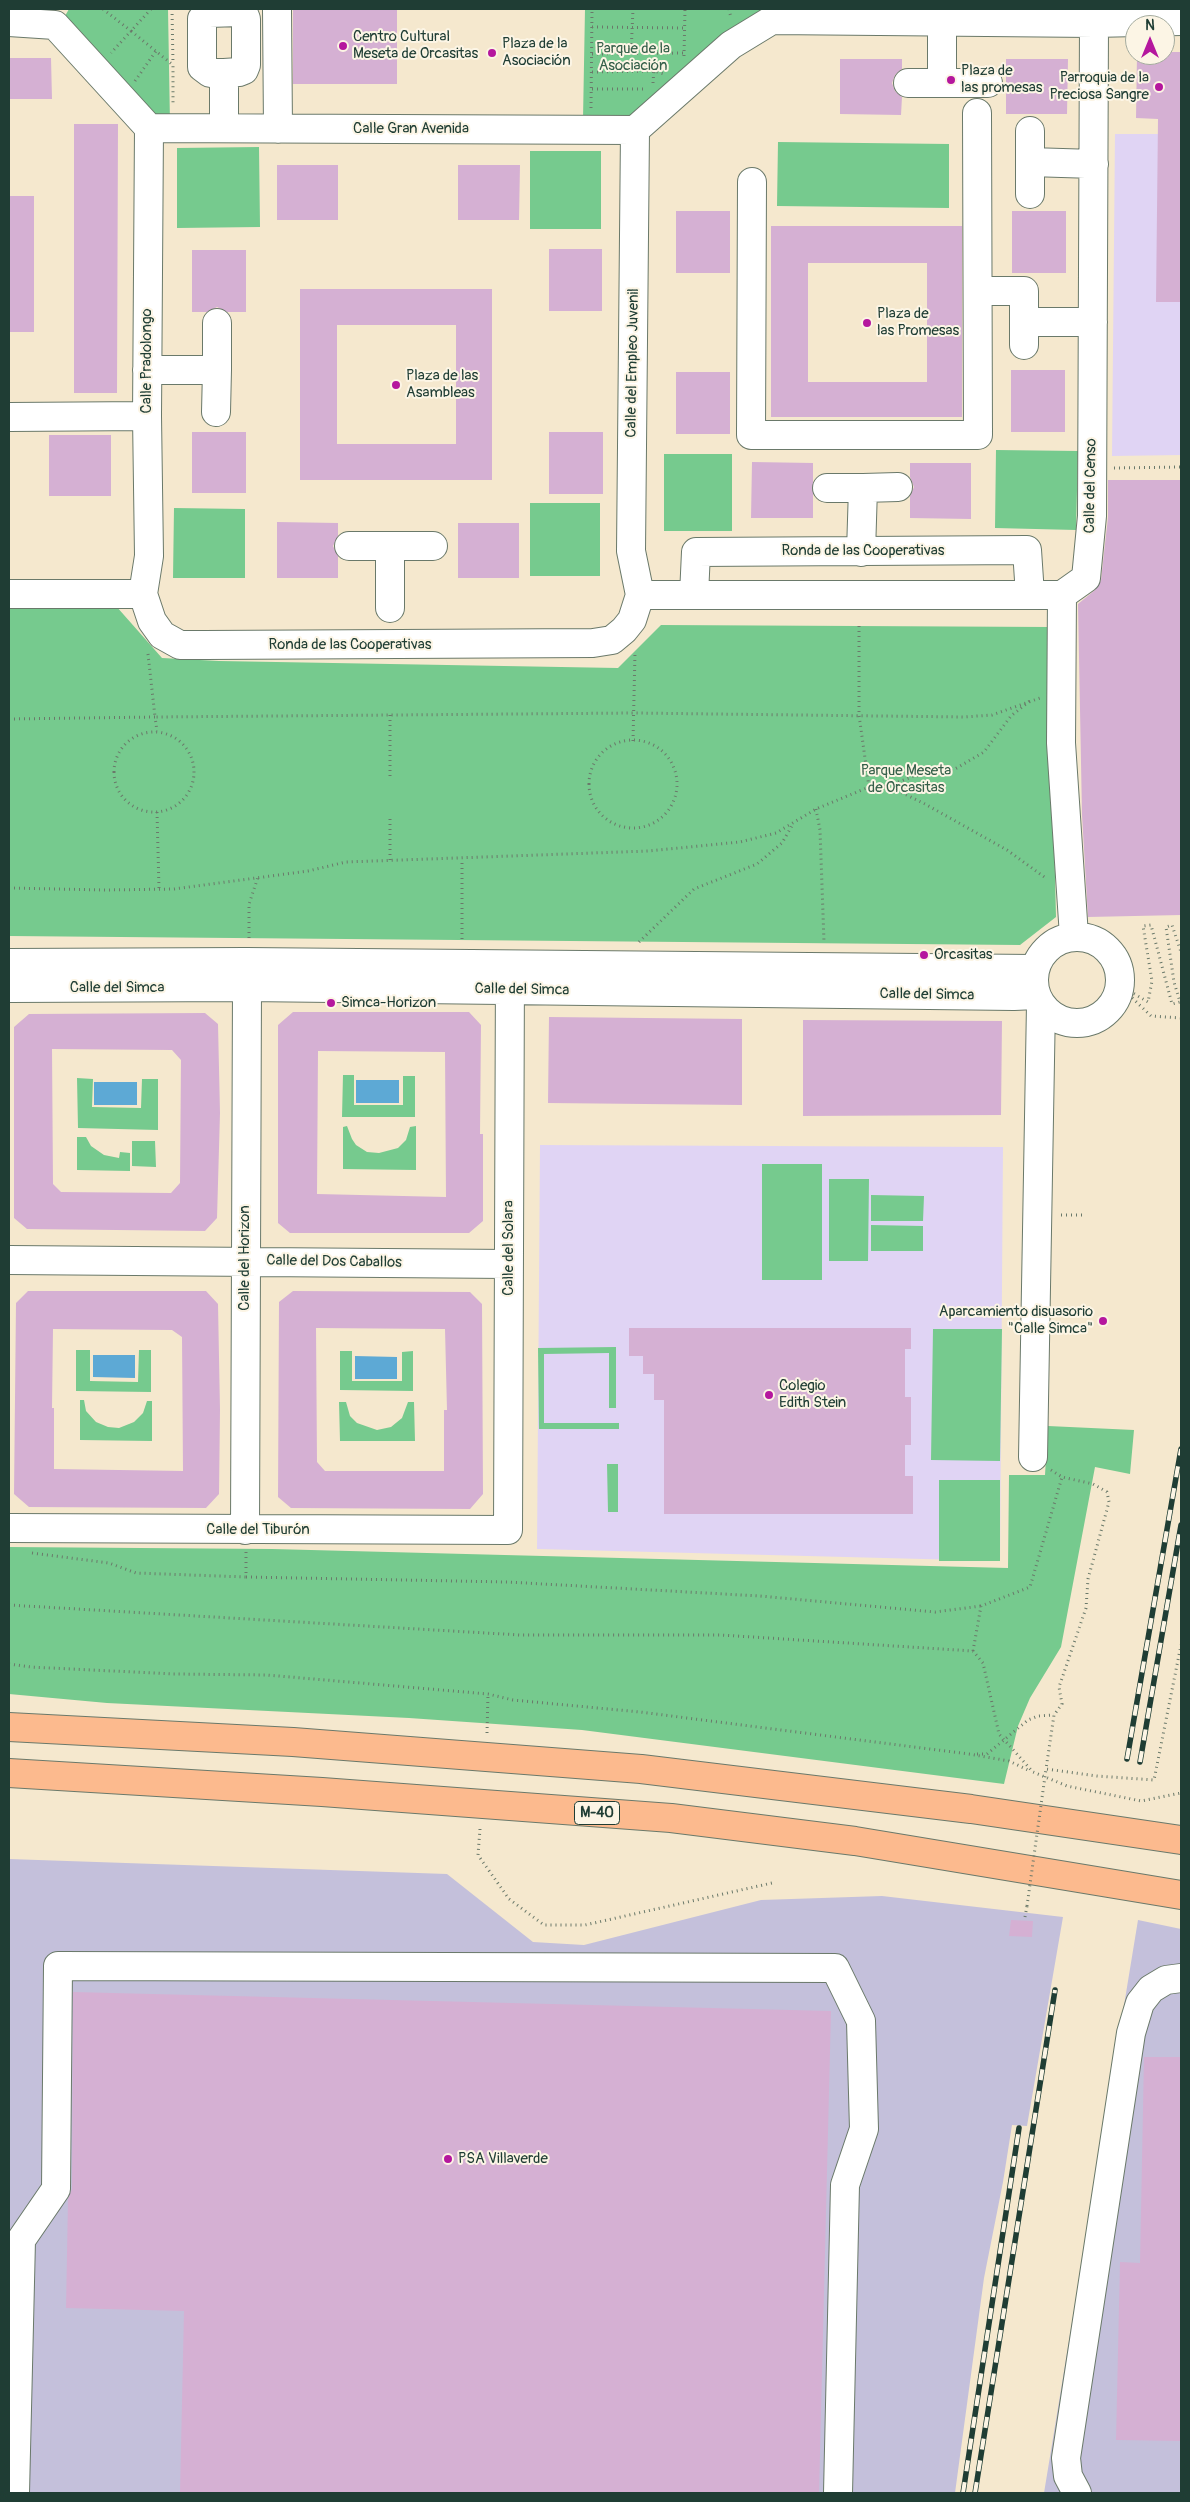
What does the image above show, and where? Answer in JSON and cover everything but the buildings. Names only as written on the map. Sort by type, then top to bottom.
[{"type":"highway","points":[[9,1727],[293,1742],[642,1769],[971,1809],[1181,1840]]},
{"type":"highway","name":"M-40","points":[[9,1773],[322,1792],[671,1818],[855,1841],[1181,1895]]},
{"type":"street","points":[[277,9],[278,129]]},
{"type":"street","points":[[635,130],[731,46],[774,14],[942,21],[1094,23],[1181,21]]},
{"type":"street","points":[[9,22],[59,17],[96,70],[122,98],[161,128]]},
{"type":"street","points":[[942,21],[942,83]]},
{"type":"street","name":"Calle del Censo","points":[[1062,596],[1086,578],[1092,516],[1094,23]]},
{"type":"street","points":[[224,73],[224,128]]},
{"type":"street","points":[[908,82],[988,83]]},
{"type":"street","points":[[752,182],[751,435],[978,435],[977,113]]},
{"type":"street","name":"Calle Gran Avenida","points":[[161,128],[635,130]]},
{"type":"street","name":"Calle Pradolongo","points":[[143,594],[149,556],[147,370],[161,128]]},
{"type":"street","name":"Calle del Empleo Juvenil","points":[[635,130],[631,551],[640,595]]},
{"type":"street","points":[[1030,131],[1030,194]]},
{"type":"street","points":[[1030,162],[1094,164]]},
{"type":"street","points":[[978,291],[1024,291],[1024,333],[1092,322]]},
{"type":"street","points":[[216,412],[217,323]]},
{"type":"street","points":[[147,370],[217,370]]},
{"type":"street","points":[[9,417],[147,416]]},
{"type":"street","points":[[827,488],[898,487]]},
{"type":"street","points":[[861,552],[863,488]]},
{"type":"street","points":[[349,546],[433,546]]},
{"type":"street","points":[[390,546],[390,608]]},
{"type":"street","name":"Ronda de las Cooperativas","points":[[694,595],[696,552],[1027,550],[1030,596]]},
{"type":"street","points":[[9,594],[143,594]]},
{"type":"street","name":"Ronda de las Cooperativas","points":[[143,594],[152,621],[162,636],[180,645],[593,644],[612,640],[624,630],[632,620],[640,595]]},
{"type":"street","points":[[640,595],[1062,596],[1062,743],[1074,936]]},
{"type":"street","points":[[1033,1457],[1037,989],[1042,953],[1057,941],[1074,936],[1090,938],[1104,945],[1114,956],[1120,971],[1121,986],[1114,1003],[1102,1016],[1085,1023],[1072,1023],[1060,1020],[1049,1014],[1037,989]]},
{"type":"street","name":"Calle del Simca","points":[[9,963],[1014,996],[1037,989]]},
{"type":"street","name":"Calle del Simca","points":[[9,988],[247,987],[511,978]]},
{"type":"street","name":"Calle del Solara","points":[[508,1530],[511,978]]},
{"type":"street","name":"Calle del Horizon","points":[[245,1530],[247,987]]},
{"type":"street","name":"Calle del Dos Caballos","points":[[9,1260],[509,1264]]},
{"type":"street","name":"Calle del Tiburón","points":[[9,1528],[508,1530]]},
{"type":"street","points":[[15,2493],[21,2240],[56,2189],[58,1966],[88,1966],[835,1968],[861,2022],[864,2129],[845,2186],[838,2493]]},
{"type":"street","points":[[1077,2493],[1068,2476],[1066,2458],[1131,2033],[1140,2003],[1151,1989],[1166,1980],[1181,1978]]},
{"type":"path","points":[[103,9],[173,65]]},
{"type":"path","points":[[96,70],[151,9]]},
{"type":"path","points":[[161,128],[173,65],[172,9]]},
{"type":"path","points":[[591,111],[592,9]]},
{"type":"path","points":[[631,54],[633,9]]},
{"type":"path","points":[[685,9],[685,62]]},
{"type":"path","points":[[592,27],[685,28]]},
{"type":"path","points":[[122,98],[156,51]]},
{"type":"path","points":[[592,54],[684,54]]},
{"type":"path","points":[[592,89],[653,89],[655,54]]},
{"type":"path","points":[[592,72],[654,71],[670,75]]},
{"type":"path","points":[[1091,469],[1181,467]]},
{"type":"path","points":[[859,626],[859,715],[869,787]]},
{"type":"path","points":[[148,650],[157,731]]},
{"type":"path","points":[[633,741],[635,652]]},
{"type":"path","points":[[9,719],[633,712],[964,717],[992,715],[1044,697]]},
{"type":"path","points":[[9,888],[159,889],[235,882],[258,877],[308,871],[346,862],[648,851],[740,842],[776,833],[816,809],[869,787],[888,786],[914,776],[934,775],[955,770],[984,752],[1011,716],[1031,700]]},
{"type":"path","points":[[390,715],[390,778]]},
{"type":"path","points":[[157,731],[176,738],[190,752],[194,765],[194,778],[190,791],[181,802],[170,809],[157,812],[138,808],[122,797],[115,785],[113,772],[115,758],[122,747],[132,738],[144,732],[157,731]]},
{"type":"path","points":[[633,741],[656,746],[666,755],[674,767],[677,781],[676,795],[670,808],[661,818],[649,825],[636,828],[620,827],[606,820],[596,809],[590,795],[588,780],[592,765],[601,753],[614,744],[633,741]]},
{"type":"path","points":[[888,786],[926,804],[998,845],[1055,884],[1070,891]]},
{"type":"path","points":[[816,809],[820,830],[824,942]]},
{"type":"path","points":[[157,812],[159,889]]},
{"type":"path","points":[[390,819],[390,861]]},
{"type":"path","points":[[639,942],[694,889],[757,864],[782,843],[794,822]]},
{"type":"path","points":[[462,859],[462,939]]},
{"type":"path","points":[[249,938],[249,904],[258,877]]},
{"type":"path","points":[[1121,986],[1148,1002],[1152,981],[1143,926],[1152,925],[1172,1004],[1180,1002],[1174,982],[1166,927],[1172,925],[1181,952]]},
{"type":"path","points":[[1121,986],[1151,1016],[1181,1018]]},
{"type":"path","points":[[1025,1917],[1054,1715],[1062,1704],[1059,1687],[1086,1608],[1088,1579],[1109,1502],[1108,1492],[1093,1484],[1062,1477],[1033,1457]]},
{"type":"path","points":[[26,1552],[109,1563],[136,1573],[517,1582],[760,1596],[935,1612],[981,1606],[1030,1587],[1062,1477]]},
{"type":"path","points":[[245,1530],[246,1577]]},
{"type":"path","points":[[9,1605],[520,1635],[721,1635],[973,1651],[983,1663],[999,1734],[1033,1772]]},
{"type":"path","points":[[973,1651],[981,1606]]},
{"type":"path","points":[[1046,1770],[1154,1780],[1181,1644]]},
{"type":"path","points":[[9,1664],[31,1667],[172,1674],[267,1675],[488,1694],[513,1700],[640,1712],[969,1754],[1009,1761],[1067,1786],[1141,1801],[1181,1793]]},
{"type":"path","points":[[487,1733],[488,1694]]},
{"type":"path","points":[[969,1754],[987,1754],[1028,1720],[1038,1716],[1054,1715]]},
{"type":"path","points":[[480,1829],[478,1854],[483,1862],[509,1899],[544,1925],[585,1925],[772,1883]]},
{"type":"shaded area","points":[[1115,134],[1181,134],[1181,455],[1112,456]]},
{"type":"shaded area","name":"Colegio Edith Stein","points":[[540,1145],[1003,1147],[1000,1561],[537,1549]]},
{"type":"shaded area","points":[[9,1859],[447,1874],[533,1942],[584,1945],[761,1900],[882,1896],[1063,1917],[1027,2126],[1012,2125],[984,2278],[955,2493],[9,2493]]},
{"type":"shaded area","points":[[1138,1920],[1181,1929],[1181,2493],[1044,2493]]},
{"type":"green space","points":[[69,9],[168,9],[170,124],[152,123],[61,23]]},
{"type":"green space","name":"Parque de la Asociación","points":[[585,9],[769,9],[633,120],[583,119]]},
{"type":"green space","points":[[778,142],[949,144],[949,208],[777,206]]},
{"type":"green space","points":[[259,147],[260,227],[177,228],[177,148]]},
{"type":"green space","points":[[530,151],[601,151],[601,229],[530,229]]},
{"type":"green space","points":[[996,450],[1078,451],[1076,530],[995,528]]},
{"type":"green space","points":[[664,454],[732,454],[732,531],[664,531]]},
{"type":"green space","points":[[530,503],[600,503],[600,576],[530,576]]},
{"type":"green space","points":[[174,508],[245,509],[245,578],[173,578]]},
{"type":"green space","name":"Parque Meseta de Orcasitas","points":[[9,606],[116,606],[162,658],[219,661],[618,668],[661,625],[1049,627],[1056,917],[1020,945],[9,936]]},
{"type":"green space","points":[[343,1075],[354,1075],[354,1105],[403,1105],[403,1076],[415,1076],[415,1117],[342,1117]]},
{"type":"green space","points":[[77,1078],[93,1079],[92,1107],[141,1108],[142,1079],[158,1079],[158,1130],[78,1128]]},
{"type":"green space","points":[[347,1126],[356,1145],[367,1152],[379,1153],[398,1148],[406,1140],[410,1127],[416,1126],[416,1170],[343,1169],[343,1127]]},
{"type":"green space","points":[[77,1137],[86,1137],[91,1146],[104,1155],[119,1158],[120,1152],[130,1153],[130,1171],[77,1170]]},
{"type":"green space","points":[[132,1141],[155,1141],[156,1167],[132,1166]]},
{"type":"green space","points":[[762,1164],[822,1164],[822,1280],[762,1280]]},
{"type":"green space","points":[[829,1179],[869,1179],[868,1261],[829,1261]]},
{"type":"green space","points":[[871,1195],[924,1196],[923,1221],[871,1221]]},
{"type":"green space","points":[[871,1225],[923,1226],[923,1251],[871,1251]]},
{"type":"green space","points":[[933,1329],[1002,1329],[1000,1461],[931,1460]]},
{"type":"green space","points":[[616,1347],[616,1408],[609,1408],[609,1353],[544,1354],[544,1423],[619,1423],[619,1429],[539,1429],[538,1348]]},
{"type":"green space","points":[[76,1350],[90,1350],[90,1381],[138,1382],[139,1350],[151,1350],[151,1392],[76,1391]]},
{"type":"green space","points":[[340,1351],[352,1351],[352,1381],[402,1381],[402,1352],[413,1351],[413,1391],[340,1390]]},
{"type":"green space","points":[[80,1400],[84,1400],[86,1411],[96,1422],[108,1427],[119,1428],[134,1422],[143,1413],[147,1401],[152,1401],[152,1441],[80,1440]]},
{"type":"green space","points":[[339,1402],[346,1402],[350,1416],[357,1423],[377,1430],[391,1427],[402,1418],[408,1402],[414,1402],[415,1441],[340,1441]]},
{"type":"green space","points":[[1048,1426],[1134,1430],[1130,1474],[1095,1467],[1061,1647],[1030,1698],[1018,1726],[1004,1784],[582,1730],[409,1718],[107,1703],[9,1694],[9,1547],[272,1549],[1008,1568],[1009,1475],[1045,1475]]},
{"type":"green space","points":[[607,1464],[618,1464],[618,1512],[608,1512]]},
{"type":"green space","points":[[939,1480],[1000,1480],[1000,1561],[939,1561]]},
{"type":"water","points":[[356,1080],[399,1080],[399,1103],[356,1103]]},
{"type":"water","points":[[94,1082],[137,1082],[137,1105],[94,1105]]},
{"type":"water","points":[[93,1355],[135,1355],[135,1378],[93,1377]]},
{"type":"water","points":[[355,1356],[397,1357],[397,1379],[355,1379]]},
{"type":"railway","points":[[1127,1759],[1181,1449]]},
{"type":"railway","points":[[1140,1762],[1181,1525]]},
{"type":"railway","points":[[975,2493],[1055,1990]]},
{"type":"railway","points":[[963,2493],[1019,2128]]},
{"type":"place","name":"Centro Cultural Meseta de Orcasitas","points":[[343,46]]},
{"type":"place","name":"Plaza de la Asociación","points":[[492,53]]},
{"type":"place","name":"Plaza de las promesas","points":[[951,80]]},
{"type":"place","name":"Parroquia de la Preciosa Sangre","points":[[1159,87]]},
{"type":"place","name":"Plaza de las Promesas","points":[[867,323]]},
{"type":"place","name":"Plaza de las Asambleas","points":[[396,385]]},
{"type":"place","name":"Orcasitas","points":[[924,955]]},
{"type":"place","name":"Simca-Horizon","points":[[331,1003]]},
{"type":"place","name":"Aparcamiento disuasorio \"Calle Simca\"","points":[[1103,1321]]},
{"type":"place","name":"Colegio Edith Stein","points":[[769,1395]]},
{"type":"place","name":"PSA Villaverde","points":[[448,2159]]}]
